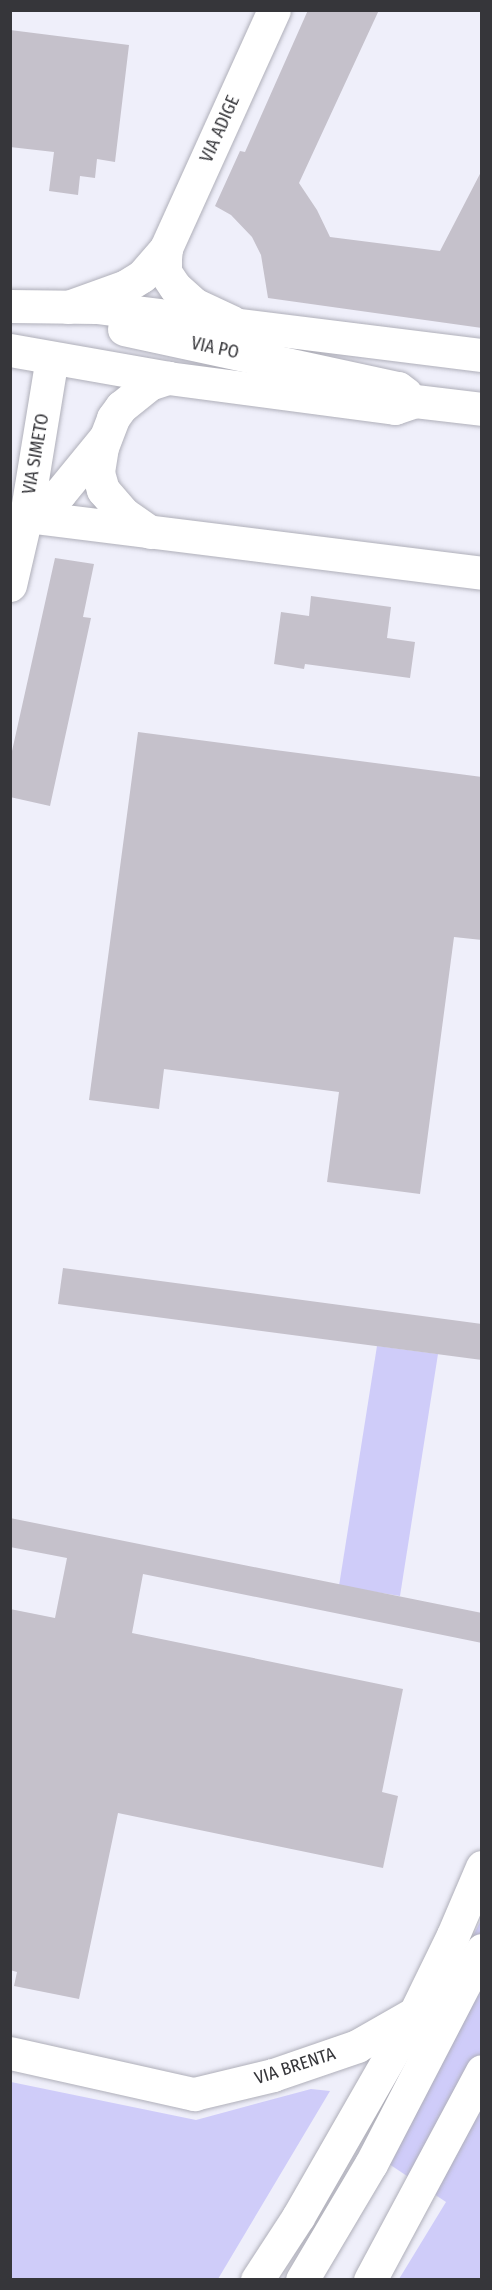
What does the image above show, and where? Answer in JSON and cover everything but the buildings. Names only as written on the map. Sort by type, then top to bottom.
[{"type":"main road","name":"VIA ADIGE","points":[[68,307],[126,286],[142,276],[166,248],[274,10]]},
{"type":"main road","name":"VIA ADIGE","points":[[166,248],[165,272],[175,287],[194,304],[232,322]]},
{"type":"main road","points":[[10,306],[96,307],[232,322],[482,355]]},
{"type":"main road","name":"VIA PO","points":[[10,306],[398,388],[415,401]]},
{"type":"main road","name":"VIA PO","points":[[10,350],[168,378],[395,408],[415,401],[482,409]]},
{"type":"main road","name":"VIA SIMETO","points":[[10,585],[26,516],[52,358]]},
{"type":"main road","points":[[150,532],[124,514],[103,490],[98,471],[113,418],[131,396],[149,384],[168,378]]},
{"type":"main road","points":[[26,516],[60,493],[107,435]]},
{"type":"main road","points":[[26,516],[482,573]]},
{"type":"main road","points":[[257,2280],[298,2217],[415,2013],[453,1935],[482,1867]]},
{"type":"main road","points":[[302,2280],[371,2164],[482,1950]]},
{"type":"main road","name":"VIA BRENTA","points":[[10,2053],[194,2094],[273,2075],[357,2046],[415,2013]]},
{"type":"main road","points":[[370,2280],[482,2071]]},
{"type":"shaded area","points":[[377,1346],[438,1354],[400,1596],[339,1586]]},
{"type":"shaded area","points":[[481,1920],[481,2279],[399,2279],[446,2202],[362,2146],[433,2017]]},
{"type":"shaded area","points":[[11,2082],[196,2120],[311,2089],[330,2091],[218,2279],[11,2280]]}]
